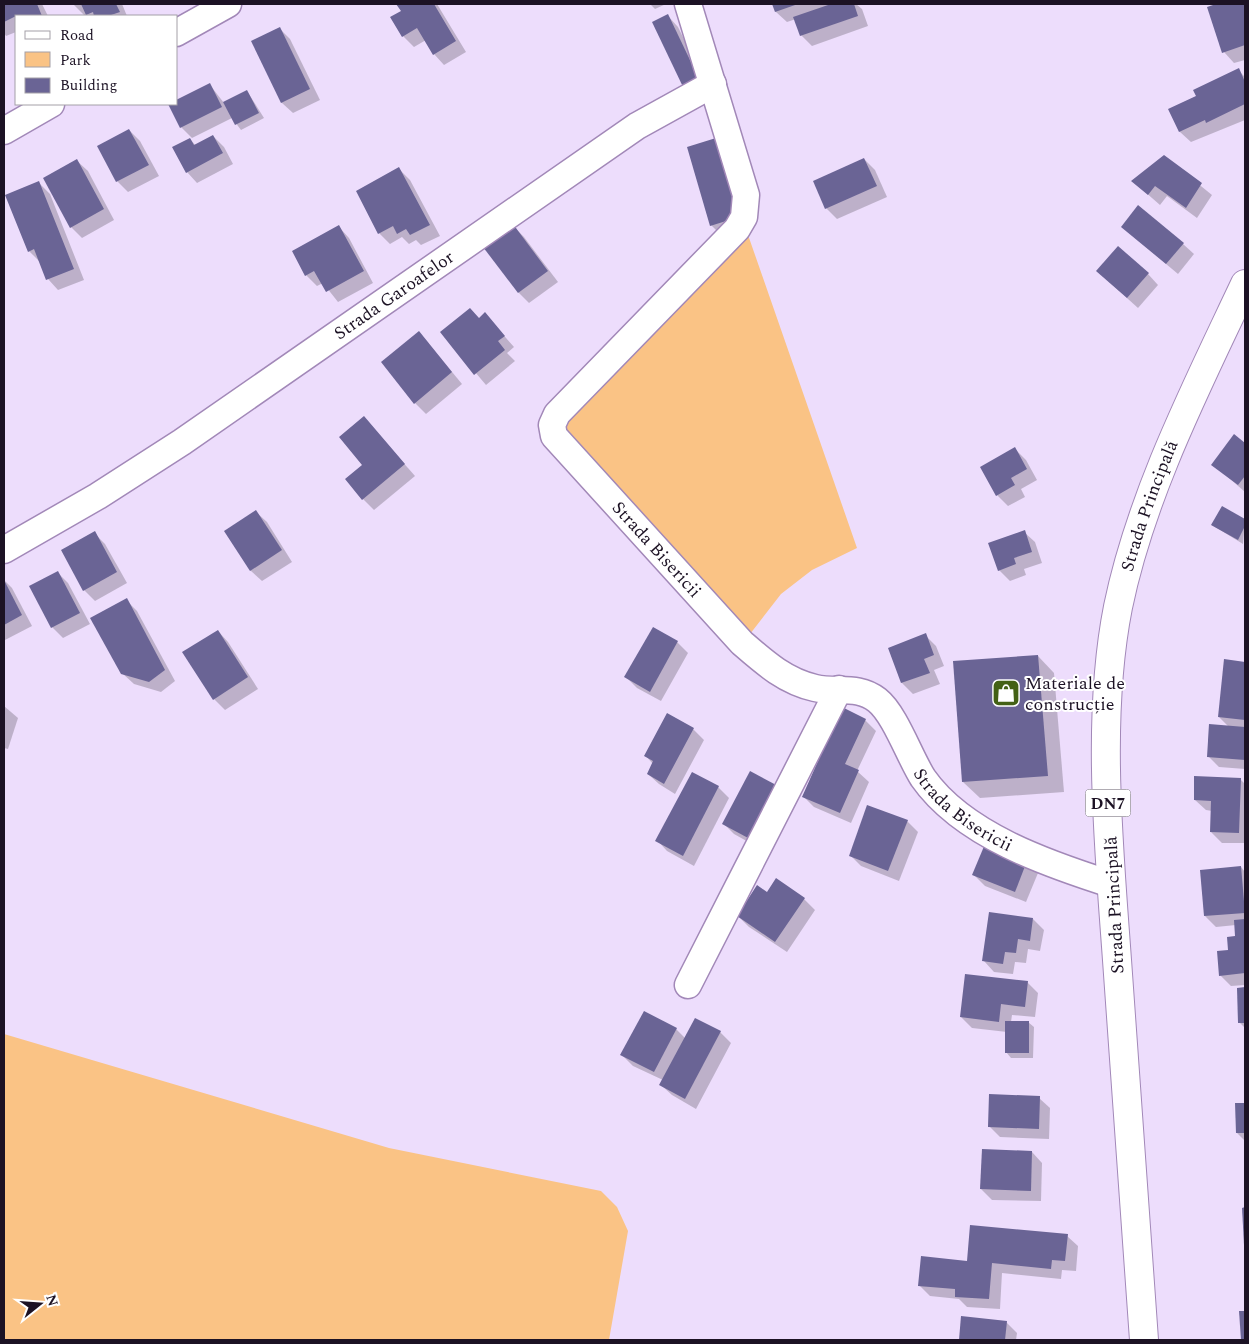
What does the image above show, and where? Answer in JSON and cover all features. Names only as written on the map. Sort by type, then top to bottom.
[{"type":"highway","name":"Strada Principală","points":[[1144,1340],[1111,884],[1107,700],[1118,608],[1129,560],[1159,474],[1244,288]]},
{"type":"street","points":[[178,32],[228,4]]},
{"type":"street","points":[[688,4],[713,84]]},
{"type":"street","name":"Strada Garoafelor","points":[[4,550],[98,496],[182,442],[637,126],[713,84]]},
{"type":"street","name":"Strada Bisericii","points":[[713,84],[746,195],[744,217],[737,229],[557,414],[552,425],[554,436],[736,636],[761,660],[780,674],[799,683],[818,688],[849,689],[866,693],[879,701],[923,778],[944,802],[972,825],[1061,868],[1111,884]]},
{"type":"street","points":[[4,131],[49,105]]},
{"type":"street","points":[[688,985],[839,690]]},
{"type":"green space","points":[[747,232],[857,548],[812,570],[781,594],[750,634],[566,434],[565,420]]},
{"type":"green space","points":[[4,1034],[389,1148],[601,1191],[617,1207],[628,1231],[609,1340],[4,1340]]},
{"type":"building","points":[[4,4],[37,4],[42,15],[15,15],[4,22]]},
{"type":"building","points":[[81,4],[116,4],[120,12],[111,15],[94,15],[93,12],[86,15]]},
{"type":"building","points":[[396,4],[434,4],[456,41],[433,55],[417,28],[402,37],[390,17],[401,11]]},
{"type":"building","points":[[772,4],[798,4],[775,12]]},
{"type":"building","points":[[831,4],[854,4],[858,16],[800,36],[793,17]]},
{"type":"building","points":[[1216,4],[1245,4],[1245,45],[1222,53],[1207,7]]},
{"type":"building","points":[[668,14],[700,81],[684,89],[652,22]]},
{"type":"building","points":[[280,27],[310,89],[281,103],[251,41]]},
{"type":"building","points":[[1239,68],[1245,82],[1245,104],[1206,123],[1205,120],[1179,132],[1168,109],[1196,96],[1193,90]]},
{"type":"building","points":[[210,83],[222,107],[180,128],[168,105],[178,105],[178,99]]},
{"type":"building","points":[[247,90],[259,113],[235,125],[223,102]]},
{"type":"building","points":[[129,129],[149,165],[116,182],[97,146]]},
{"type":"building","points":[[213,135],[223,153],[186,173],[172,147],[190,138],[194,145]]},
{"type":"building","points":[[716,138],[739,217],[710,226],[687,147]]},
{"type":"building","points":[[1164,155],[1202,183],[1186,208],[1155,186],[1148,195],[1131,181]]},
{"type":"building","points":[[864,158],[877,186],[825,209],[813,181]]},
{"type":"building","points":[[77,159],[104,209],[70,228],[43,178]]},
{"type":"building","points":[[399,167],[430,225],[410,235],[406,229],[397,234],[393,226],[378,234],[356,191]]},
{"type":"building","points":[[39,181],[74,269],[46,280],[34,249],[28,252],[5,195]]},
{"type":"building","points":[[1138,205],[1184,243],[1166,264],[1121,227]]},
{"type":"building","points":[[513,224],[548,271],[518,293],[483,247]]},
{"type":"building","points":[[339,225],[364,271],[326,292],[314,271],[305,276],[292,251]]},
{"type":"building","points":[[1118,246],[1149,273],[1127,298],[1096,271]]},
{"type":"building","points":[[470,308],[479,318],[485,312],[505,336],[498,341],[505,350],[474,375],[440,332]]},
{"type":"building","points":[[419,331],[452,372],[414,404],[381,362]]},
{"type":"building","points":[[364,416],[405,464],[362,500],[345,479],[362,465],[339,437]]},
{"type":"building","points":[[1234,434],[1245,443],[1245,476],[1238,485],[1211,465]]},
{"type":"building","points":[[1015,447],[1027,469],[1011,478],[1015,485],[996,496],[980,467]]},
{"type":"building","points":[[1222,506],[1245,519],[1245,526],[1238,540],[1211,525]]},
{"type":"building","points":[[256,510],[282,550],[250,571],[224,531]]},
{"type":"building","points":[[1025,530],[1032,552],[1014,558],[1016,564],[998,571],[988,543]]},
{"type":"building","points":[[95,531],[117,572],[83,591],[61,550]]},
{"type":"building","points":[[58,571],[80,613],[51,628],[29,586]]},
{"type":"building","points":[[4,580],[22,615],[4,625]]},
{"type":"building","points":[[127,598],[165,670],[149,682],[121,674],[90,618]]},
{"type":"building","points":[[653,627],[678,641],[650,692],[624,677]]},
{"type":"building","points":[[218,630],[248,677],[213,700],[182,652]]},
{"type":"building","points":[[926,633],[934,655],[924,659],[930,673],[901,683],[888,648]]},
{"type":"building","points":[[1038,655],[1048,776],[962,782],[953,661]]},
{"type":"building","points":[[1224,659],[1245,662],[1245,720],[1218,717]]},
{"type":"building","points":[[842,707],[866,719],[845,764],[859,770],[840,813],[802,797]]},
{"type":"building","points":[[667,713],[694,728],[664,784],[647,774],[653,761],[644,756]]},
{"type":"building","points":[[1209,724],[1245,727],[1245,760],[1207,757]]},
{"type":"building","points":[[750,771],[778,786],[750,839],[722,824]]},
{"type":"building","points":[[692,772],[719,786],[683,856],[655,841]]},
{"type":"building","points":[[1194,776],[1241,778],[1239,833],[1210,832],[1211,801],[1194,800]]},
{"type":"building","points":[[867,805],[908,820],[888,871],[849,856]]},
{"type":"building","points":[[985,844],[1027,861],[1015,892],[972,875]]},
{"type":"building","points":[[1241,866],[1245,913],[1204,916],[1200,870]]},
{"type":"building","points":[[776,878],[805,898],[775,942],[737,916],[757,885],[767,892]]},
{"type":"building","points":[[989,912],[1033,918],[1030,941],[1018,939],[1016,953],[1005,952],[1003,964],[982,961]]},
{"type":"building","points":[[1245,919],[1245,973],[1219,976],[1217,951],[1228,950],[1227,937],[1235,936],[1234,920]]},
{"type":"building","points":[[965,974],[1028,981],[1025,1007],[1001,1004],[999,1022],[960,1017]]},
{"type":"building","points":[[1245,987],[1245,1023],[1238,1023],[1237,988]]},
{"type":"building","points":[[644,1011],[677,1028],[654,1072],[620,1055]]},
{"type":"building","points":[[695,1018],[721,1031],[685,1099],[659,1085]]},
{"type":"building","points":[[1005,1021],[1029,1021],[1029,1053],[1005,1053]]},
{"type":"building","points":[[989,1094],[1040,1096],[1039,1129],[988,1127]]},
{"type":"building","points":[[1235,1103],[1245,1103],[1245,1133],[1236,1133]]},
{"type":"building","points":[[982,1149],[1032,1151],[1031,1191],[980,1189]]},
{"type":"building","points":[[1245,1207],[1245,1245],[1244,1245],[1242,1208]]},
{"type":"building","points":[[970,1225],[1068,1234],[1065,1261],[1052,1260],[1051,1269],[992,1263],[989,1299],[955,1297],[955,1289],[918,1286],[921,1256],[967,1261]]},
{"type":"building","points":[[1239,1311],[1245,1311],[1245,1340],[1241,1340]]},
{"type":"building","points":[[961,1316],[1007,1321],[1005,1340],[959,1340]]},
{"type":"place","name":"Materiale de construcție","points":[[1006,693]]}]
